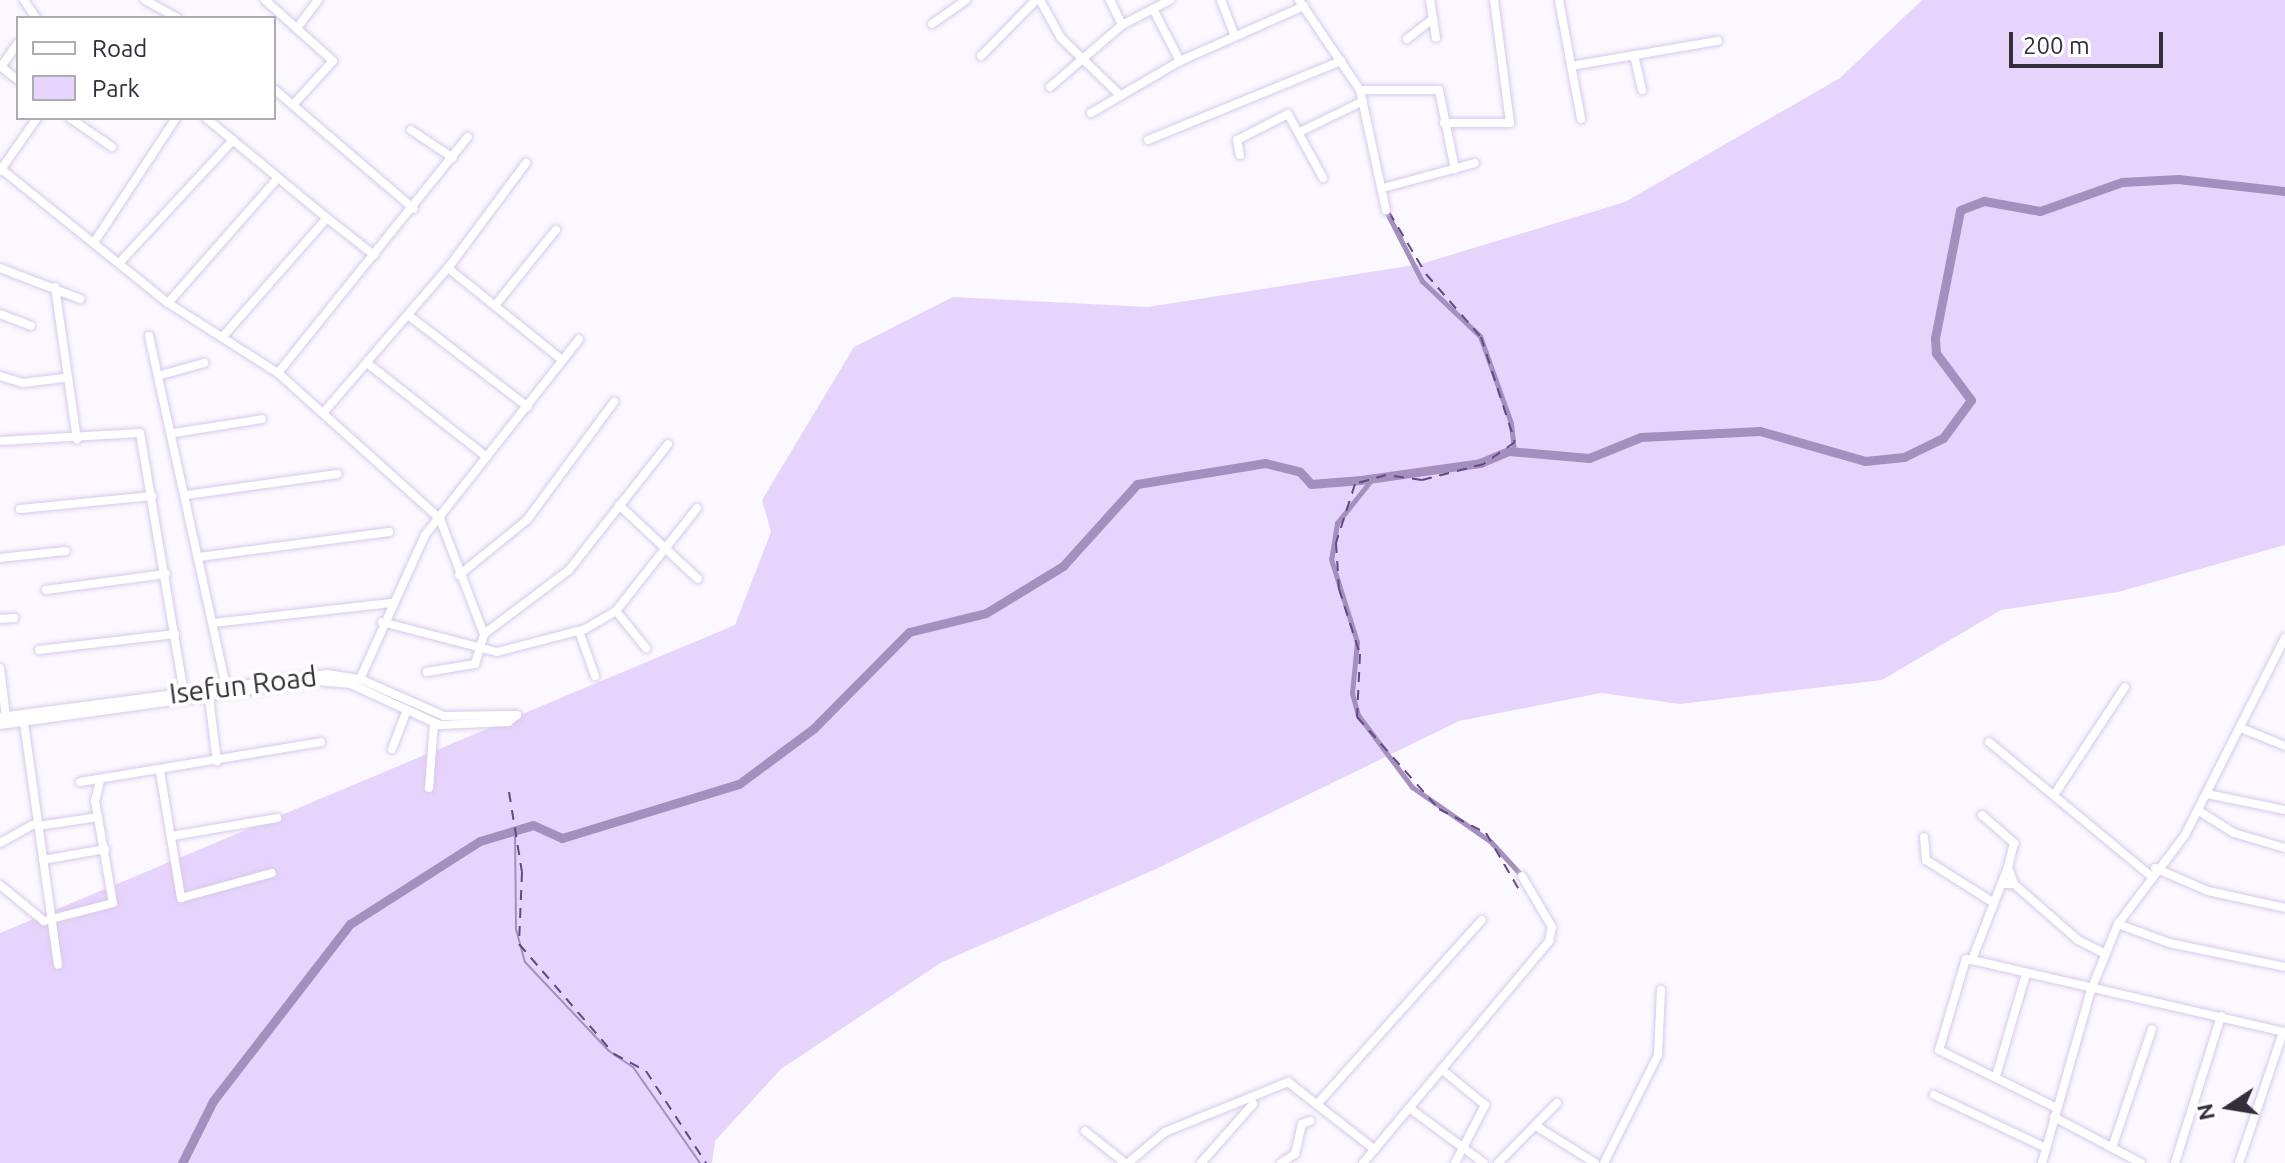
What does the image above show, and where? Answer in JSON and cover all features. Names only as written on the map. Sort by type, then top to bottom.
[{"type":"street","points":[[24,0],[39,16]]},
{"type":"street","points":[[145,0],[173,16]]},
{"type":"street","points":[[265,0],[333,61],[293,105]]},
{"type":"street","points":[[297,28],[318,0]]},
{"type":"street","points":[[932,24],[966,0]]},
{"type":"street","points":[[981,56],[1038,0],[1061,38],[1119,94]]},
{"type":"street","points":[[1110,0],[1122,25]]},
{"type":"street","points":[[1050,87],[1122,25],[1170,0]]},
{"type":"street","points":[[1221,0],[1235,36]]},
{"type":"street","points":[[1430,0],[1436,38]]},
{"type":"street","points":[[1444,123],[1510,123],[1494,0]]},
{"type":"street","points":[[1571,0],[1559,1],[1581,119]]},
{"type":"street","points":[[1091,113],[1180,61],[1302,3],[1360,90],[1386,210]]},
{"type":"street","points":[[1153,9],[1180,61]]},
{"type":"street","points":[[1407,39],[1433,19]]},
{"type":"street","points":[[1571,66],[1718,41]]},
{"type":"street","points":[[0,67],[16,46]]},
{"type":"street","points":[[1634,55],[1642,90]]},
{"type":"street","points":[[1148,140],[1341,61]]},
{"type":"street","points":[[1360,90],[1439,90],[1455,169]]},
{"type":"street","points":[[276,91],[414,209]]},
{"type":"street","points":[[1302,131],[1363,101]]},
{"type":"street","points":[[1240,155],[1237,140],[1286,114],[1302,131],[1323,178]]},
{"type":"street","points":[[36,120],[1,169],[121,261],[168,303],[225,334],[278,373],[440,519],[484,634],[484,647],[468,669],[427,672]]},
{"type":"street","points":[[73,120],[112,147]]},
{"type":"street","points":[[95,241],[175,120]]},
{"type":"street","points":[[208,120],[277,179],[374,255]]},
{"type":"street","points":[[411,130],[453,158]]},
{"type":"street","points":[[278,373],[414,209],[468,137]]},
{"type":"street","points":[[121,261],[233,140]]},
{"type":"street","points":[[324,412],[448,268],[526,163]]},
{"type":"street","points":[[1383,188],[1475,163]]},
{"type":"street","points":[[168,303],[277,179]]},
{"type":"street","points":[[225,334],[327,218]]},
{"type":"street","points":[[497,303],[556,230]]},
{"type":"street","points":[[0,268],[80,299]]},
{"type":"street","points":[[448,268],[497,303],[562,360]]},
{"type":"street","points":[[55,287],[64,378],[77,439]]},
{"type":"street","points":[[0,314],[31,326]]},
{"type":"street","points":[[408,315],[528,407]]},
{"type":"street","points":[[149,336],[174,433],[226,687]]},
{"type":"street","points":[[360,679],[391,603],[440,519],[579,339]]},
{"type":"street","points":[[161,375],[204,363]]},
{"type":"street","points":[[367,363],[487,457]]},
{"type":"street","points":[[0,376],[23,383],[64,378]]},
{"type":"street","points":[[459,575],[534,512],[614,402]]},
{"type":"street","points":[[174,433],[262,419]]},
{"type":"street","points":[[0,441],[140,433],[184,693]]},
{"type":"street","points":[[484,634],[569,570],[668,444]]},
{"type":"street","points":[[186,495],[338,474]]},
{"type":"street","points":[[20,509],[152,496]]},
{"type":"street","points":[[619,505],[698,579]]},
{"type":"street","points":[[382,622],[497,652],[579,631],[616,611],[697,508]]},
{"type":"street","points":[[199,557],[389,532]]},
{"type":"street","points":[[0,558],[66,551]]},
{"type":"street","points":[[46,590],[166,574]]},
{"type":"street","points":[[213,623],[391,603]]},
{"type":"street","points":[[616,611],[646,648]]},
{"type":"street","points":[[0,619],[14,618]]},
{"type":"street","points":[[579,631],[595,676]]},
{"type":"street","points":[[39,650],[175,634]]},
{"type":"street","points":[[2042,1163],[2091,990],[2118,924],[2152,871],[2199,811],[2285,638]]},
{"type":"street","points":[[0,668],[3,717]]},
{"type":"street","name":"Isefun Road","points":[[0,725],[209,698],[278,683],[351,684],[434,723],[508,722],[517,715],[444,716],[360,679],[278,683],[226,687],[3,717]]},
{"type":"street","points":[[2054,795],[2125,687]]},
{"type":"street","points":[[209,698],[217,761]]},
{"type":"street","points":[[392,749],[407,710]]},
{"type":"street","points":[[24,723],[35,826],[58,965]]},
{"type":"street","points":[[429,788],[434,723]]},
{"type":"street","points":[[2241,728],[2285,746]]},
{"type":"street","points":[[80,782],[160,772],[321,742]]},
{"type":"street","points":[[1989,742],[2152,871],[2208,891],[2285,908]]},
{"type":"street","points":[[160,772],[181,898],[272,873]]},
{"type":"street","points":[[0,885],[19,906],[50,921],[116,900],[98,817],[100,781]]},
{"type":"street","points":[[2207,794],[2285,810]]},
{"type":"street","points":[[2199,811],[2234,833],[2285,848]]},
{"type":"street","points":[[1972,960],[2002,884],[2014,843],[1982,815]]},
{"type":"street","points":[[0,843],[35,826],[98,817]]},
{"type":"street","points":[[172,836],[277,818]]},
{"type":"street","points":[[1924,837],[1926,860],[1970,891],[1994,903]]},
{"type":"street","points":[[43,860],[105,849]]},
{"type":"street","points":[[2008,867],[2014,884],[2078,940],[2105,954]]},
{"type":"street","points":[[1363,1163],[1445,1072],[1551,935],[1522,876]]},
{"type":"street","points":[[2002,884],[2014,884]]},
{"type":"street","points":[[1319,1102],[1482,920]]},
{"type":"street","points":[[2118,924],[2169,943],[2285,967]]},
{"type":"street","points":[[2141,1163],[1997,1073],[1944,1059],[1939,1050],[1966,959],[2025,977],[2221,1016],[2284,1032],[2239,1163]]},
{"type":"street","points":[[1997,1073],[2025,977]]},
{"type":"street","points":[[1604,1163],[1658,1055],[1661,990]]},
{"type":"street","points":[[2175,1163],[2221,1016]]},
{"type":"street","points":[[2113,1145],[2152,1029]]},
{"type":"street","points":[[1445,1072],[1485,1105],[1461,1145],[1455,1163]]},
{"type":"street","points":[[1085,1131],[1126,1163],[1165,1132],[1254,1102],[1293,1082],[1375,1150]]},
{"type":"street","points":[[1934,1095],[2046,1148]]},
{"type":"street","points":[[1201,1163],[1254,1102]]},
{"type":"street","points":[[1498,1163],[1557,1103]]},
{"type":"street","points":[[1412,1110],[1484,1163]]},
{"type":"street","points":[[1281,1163],[1295,1154],[1302,1124],[1310,1121]]},
{"type":"street","points":[[1536,1126],[1595,1163]]},
{"type":"green space","points":[[1922,0],[2285,0],[2285,545],[2118,592],[2001,610],[1882,680],[1680,704],[1601,693],[1459,721],[1154,870],[942,962],[781,1069],[715,1141],[712,1163],[0,1163],[0,933],[735,625],[771,532],[762,500],[854,347],[953,297],[1148,307],[1421,264],[1625,202],[1840,78]]},
{"type":"waterway","points":[[182,1163],[213,1101],[350,924],[480,841],[533,825],[562,838],[739,784],[814,728],[909,632],[986,613],[1063,566],[1137,484],[1265,463],[1300,472],[1311,484],[1361,480],[1480,463],[1508,451],[1589,458],[1641,437],[1760,431],[1865,461],[1904,457],[1943,438],[1971,400],[1936,353],[1935,338],[1960,210],[1984,201],[2040,211],[2122,182],[2178,179],[2285,191]]},
{"type":"waterway","points":[[1386,211],[1422,281],[1480,336],[1511,423],[1514,451]]},
{"type":"waterway","points":[[1372,479],[1337,523],[1331,559],[1357,642],[1352,693],[1358,715],[1412,787],[1491,842],[1522,876]]},
{"type":"waterway","points":[[515,831],[516,929],[525,962],[609,1051],[633,1067],[700,1163]]},
{"type":"ferry route","points":[[1389,212],[1426,274],[1481,337],[1515,442],[1484,464],[1422,480],[1386,475],[1355,484],[1336,543],[1339,589],[1360,654],[1357,717],[1439,809],[1486,833],[1518,888]]},
{"type":"ferry route","points":[[509,792],[522,872],[519,944],[614,1054],[646,1071],[706,1163]]}]
